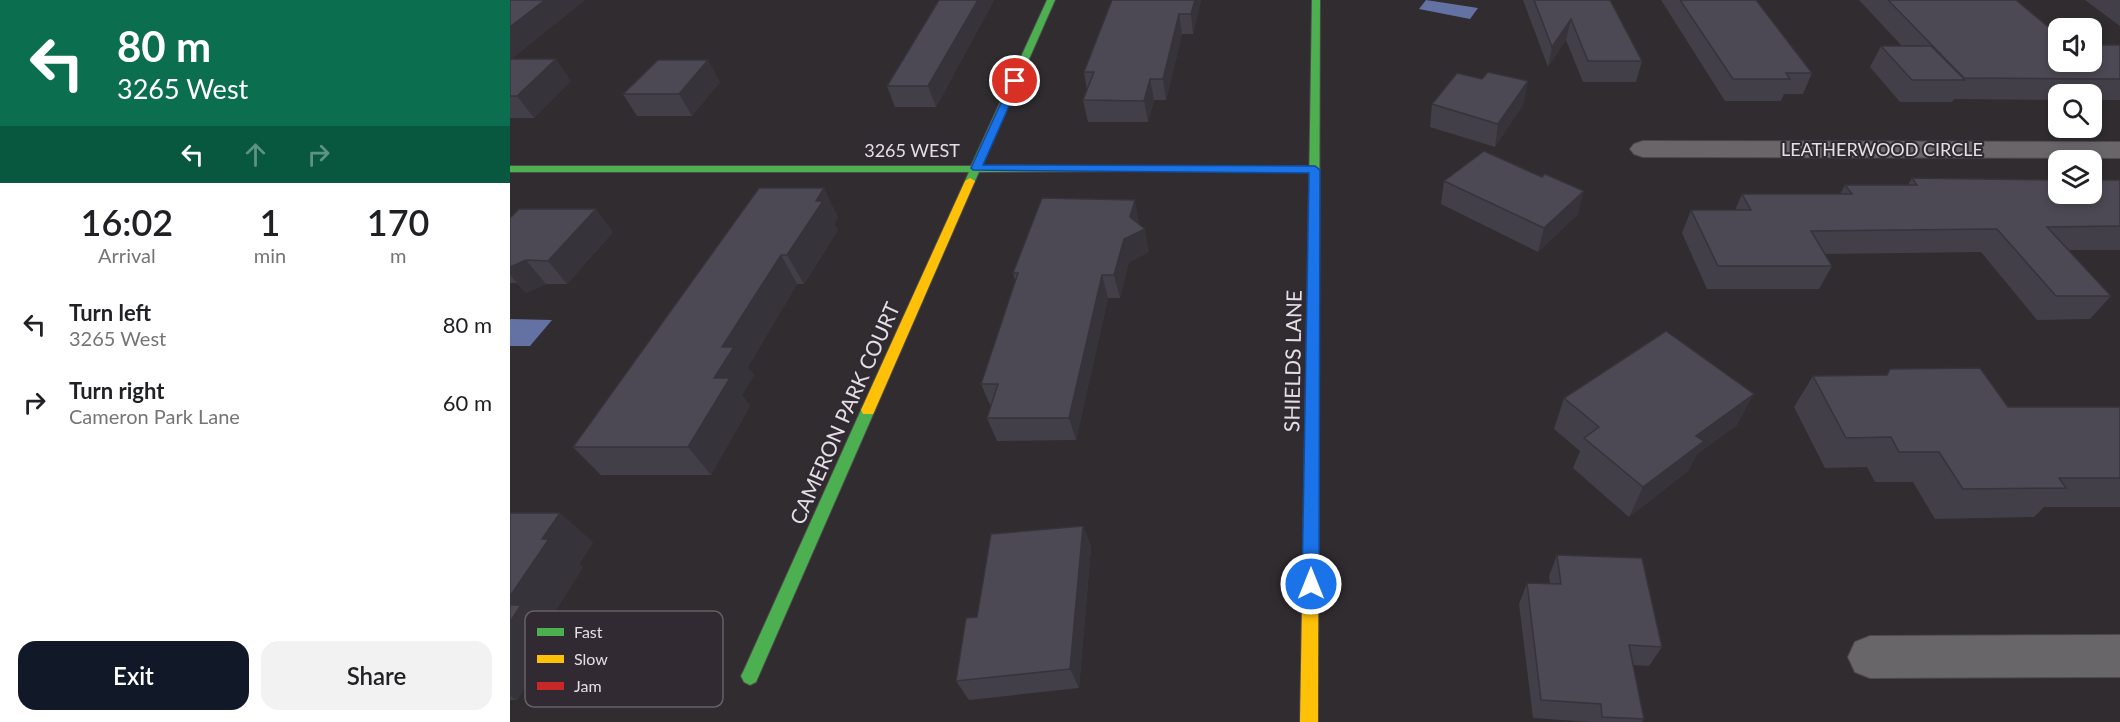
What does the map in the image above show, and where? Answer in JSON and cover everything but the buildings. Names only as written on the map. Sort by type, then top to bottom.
[{"type":"street","name":"CAMERON PARK COURT","points":[[750,676],[1051,0]]},
{"type":"street","name":"SHIELDS LANE","points":[[1310,722],[1316,0]]},
{"type":"street","name":"LEATHERWOOD CIRCLE","points":[[1643,149],[2120,150]]},
{"type":"street","name":"3265 WEST","points":[[510,169],[1315,170]]},
{"type":"street","points":[[1870,657],[2120,656]]},
{"type":"water","points":[[1426,0],[1478,8],[1470,19],[1419,9]]},
{"type":"water","points":[[510,319],[552,320],[530,346],[510,346]]},
{"type":"traffic: fast","points":[[970,181],[1051,0]]},
{"type":"traffic: fast","points":[[1313,314],[1316,0]]},
{"type":"traffic: fast","points":[[510,169],[1136,169]]},
{"type":"traffic: fast","points":[[750,676],[868,410]]},
{"type":"traffic: slow","points":[[868,410],[970,181]]},
{"type":"traffic: slow","points":[[1309,722],[1313,314]]},
{"type":"traffic: jam","points":[[1136,169],[1315,169]]},
{"type":"route","points":[[1015,81],[976,168],[1315,170],[1311,584]]}]
